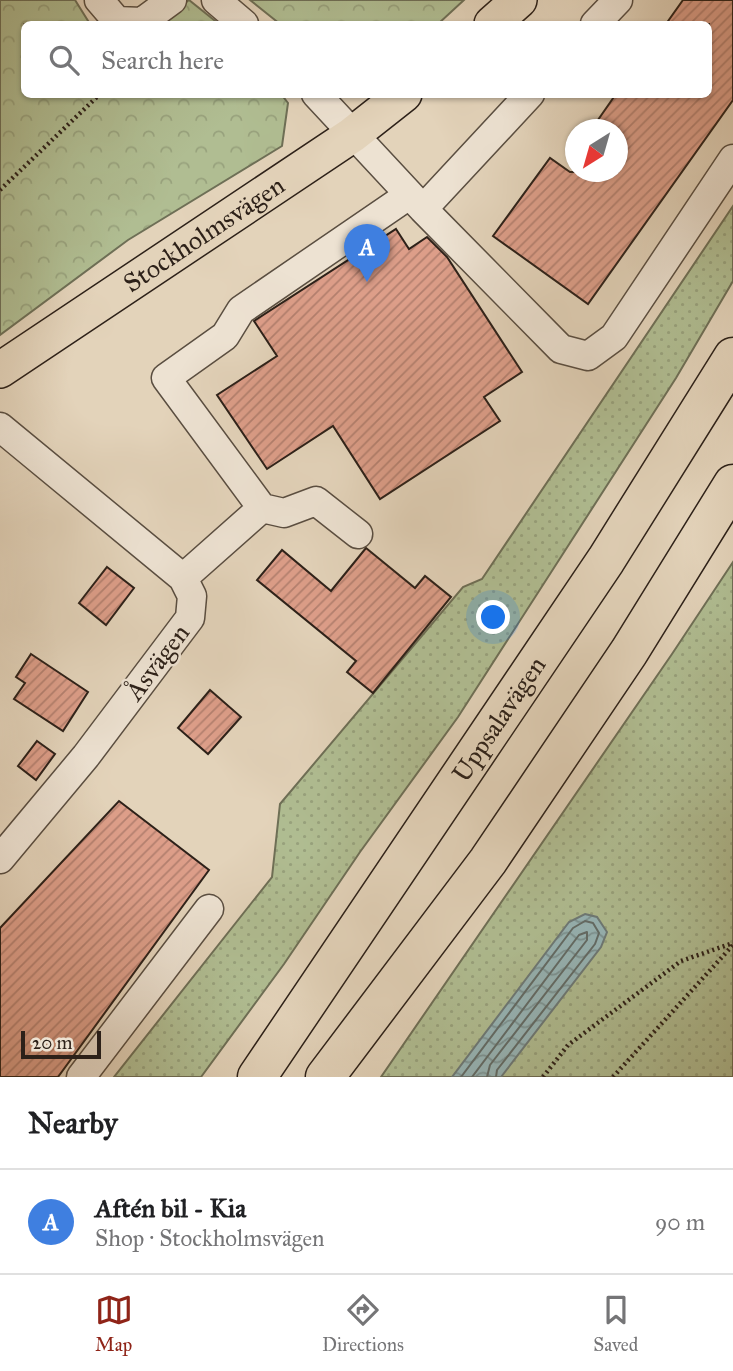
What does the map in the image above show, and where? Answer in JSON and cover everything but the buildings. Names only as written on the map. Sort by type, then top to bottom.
[{"type":"highway","name":"Uppsalavägen","points":[[257,1077],[607,560],[733,357]]},
{"type":"highway","points":[[351,1077],[488,861],[629,652],[733,484]]},
{"type":"highway","points":[[325,1077],[488,861]]},
{"type":"highway","points":[[251,1077],[293,1027]]},
{"type":"main road","points":[[495,21],[519,0]]},
{"type":"main road","name":"Stockholmsvägen","points":[[0,370],[352,135],[399,98]]},
{"type":"street","points":[[99,0],[117,21]]},
{"type":"street","points":[[143,21],[172,0]]},
{"type":"street","points":[[216,0],[240,21]]},
{"type":"street","points":[[598,21],[618,0]]},
{"type":"street","points":[[320,98],[416,202],[561,349],[588,356],[614,337],[733,159]]},
{"type":"street","points":[[358,534],[316,501],[284,513],[262,508],[166,378],[225,336],[241,310],[416,202],[526,98]]},
{"type":"street","points":[[0,427],[183,578],[262,508]]},
{"type":"street","name":"Åsvägen","points":[[0,859],[86,756],[191,618],[192,596],[183,578]]},
{"type":"street","points":[[81,1077],[209,909]]},
{"type":"path","points":[[0,190],[95,98]]},
{"type":"path","points":[[543,1077],[568,1045],[681,961],[733,944]]},
{"type":"path","points":[[613,1077],[733,944]]},
{"type":"green space","points":[[0,0],[75,0],[88,21],[21,21],[21,98],[284,98],[288,103],[282,146],[128,240],[0,335]]},
{"type":"green space","points":[[189,0],[215,21],[162,21]]},
{"type":"green space","points":[[250,0],[464,0],[441,21],[276,21]]},
{"type":"green space","points":[[733,206],[733,281],[676,378],[458,717],[360,852],[284,964],[201,1077],[114,1077],[272,877],[280,804],[463,587],[482,579]]},
{"type":"green space","points":[[733,562],[733,1077],[381,1077],[672,654]]},
{"type":"water","points":[[585,914],[597,917],[607,932],[601,947],[501,1077],[452,1077],[569,922]]},
{"type":"place","name":"Aftén bil - Kia","points":[[367,282]]}]
